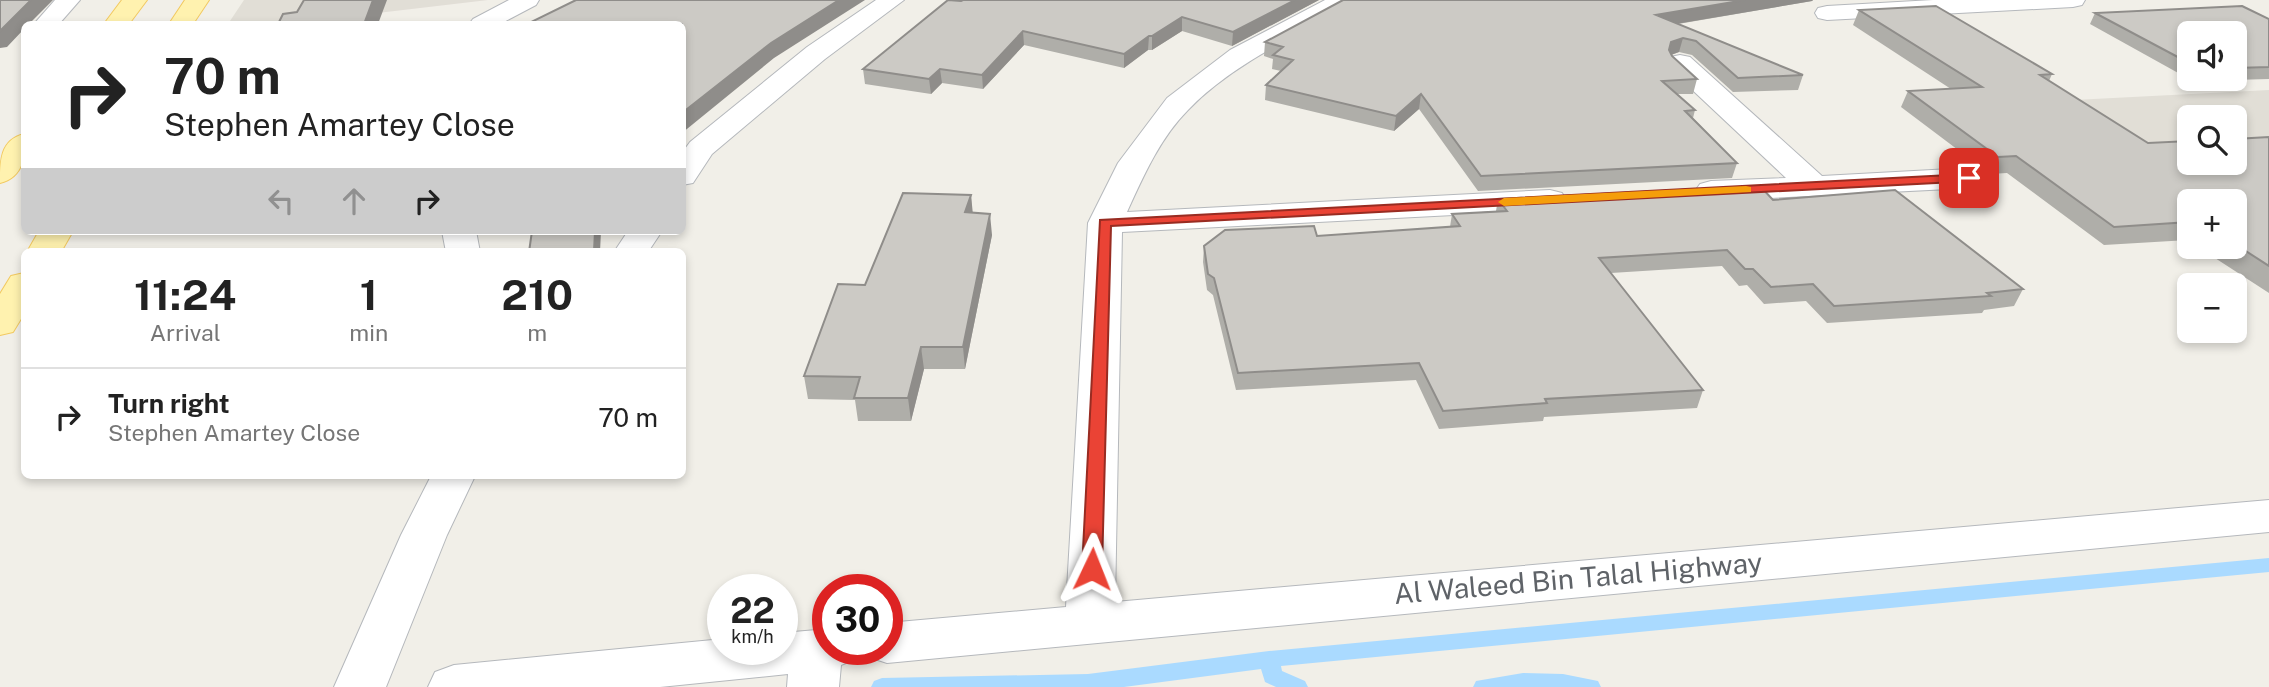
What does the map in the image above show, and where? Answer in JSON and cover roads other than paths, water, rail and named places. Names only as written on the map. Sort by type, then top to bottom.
[{"type":"main road","points":[[118,21],[135,0]]},
{"type":"main road","points":[[183,21],[197,0]]},
{"type":"main road","points":[[0,174],[21,147]]},
{"type":"main road","points":[[0,324],[21,289]]},
{"type":"street","points":[[49,21],[68,0]]},
{"type":"street","points":[[488,21],[527,0]]},
{"type":"street","points":[[686,170],[701,148],[816,53],[892,0]]},
{"type":"street","points":[[1090,622],[1105,223],[1134,163],[1177,103],[1239,56],[1343,0]]},
{"type":"street","points":[[1827,13],[2073,0]]},
{"type":"street","points":[[1681,63],[1814,186]]},
{"type":"street","points":[[1675,193],[1969,178]]},
{"type":"street","points":[[1105,223],[1577,198]]},
{"type":"street","points":[[360,687],[424,535],[452,479]]},
{"type":"street","name":"Al Waleed Bin Talal Highway","points":[[903,641],[1090,622],[2269,516]]},
{"type":"street","points":[[454,687],[812,662]]},
{"type":"waterway","points":[[1269,659],[2269,565]]},
{"type":"waterway","points":[[882,687],[1088,683],[1269,659]]},
{"type":"waterway","points":[[1269,659],[1273,676],[1297,687]]},
{"type":"waterway","points":[[1484,687],[1537,682],[1590,687]]}]
